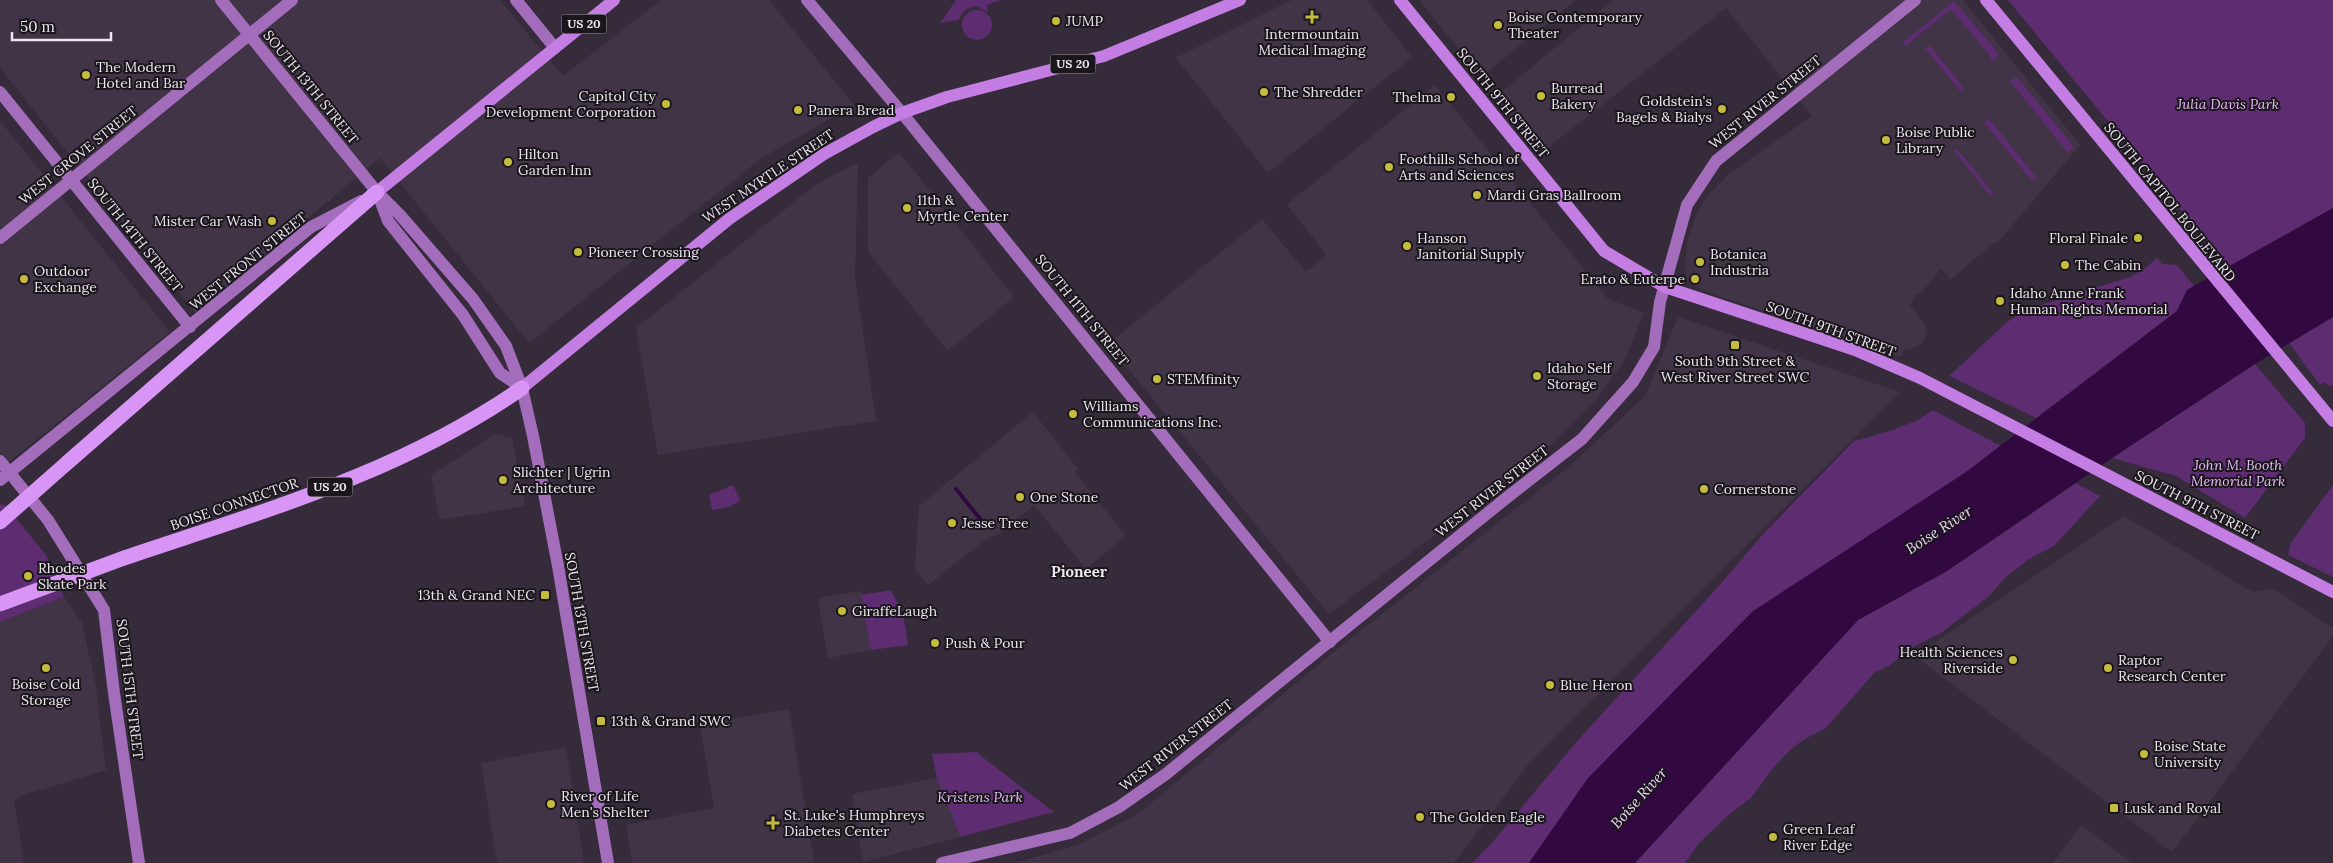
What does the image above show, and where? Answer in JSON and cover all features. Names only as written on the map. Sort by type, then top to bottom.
[{"type":"highway","name":"US 20","points":[[0,522],[377,192]]},
{"type":"highway","name":"BOISE CONNECTOR","points":[[0,604],[124,558],[359,477],[412,454],[467,424],[522,388]]},
{"type":"main road","name":"WEST FRONT STREET","points":[[377,192],[614,0]]},
{"type":"main road","name":"WEST MYRTLE STREET","points":[[522,388],[729,219],[824,154],[902,112],[947,97],[1104,56],[1240,0]]},
{"type":"main road","name":"SOUTH 9TH STREET","points":[[1400,0],[1604,251],[1665,287],[1855,350],[1932,384],[2333,592]]},
{"type":"main road","name":"SOUTH CAPITOL BOULEVARD","points":[[1986,0],[2333,421]]},
{"type":"street","name":"SOUTH 13TH STREET","points":[[221,0],[377,192],[400,215],[473,299],[506,346],[522,388],[534,436],[564,599],[608,863]]},
{"type":"street","name":"WEST GROVE STREET","points":[[0,238],[292,0]]},
{"type":"street","points":[[516,0],[555,48]]},
{"type":"street","name":"SOUTH 11TH STREET","points":[[807,0],[902,112],[1330,642]]},
{"type":"street","name":"WEST RIVER STREET","points":[[942,863],[1070,833],[1120,807],[1166,774],[1505,499],[1582,440],[1633,382],[1654,348],[1660,302],[1686,205],[1716,161],[1915,0]]},
{"type":"street","name":"SOUTH 14TH STREET","points":[[0,92],[190,327]]},
{"type":"street","name":"SOUTH 13TH STREET","points":[[377,192],[388,222],[464,315],[500,373],[522,388]]},
{"type":"street","name":"WEST FRONT STREET","points":[[5,476],[311,227],[377,192]]},
{"type":"street","name":"SOUTH 15TH STREET","points":[[0,461],[5,476],[48,520],[104,610],[139,863]]},
{"type":"shaded area","points":[[0,0],[500,0],[563,76],[661,0],[769,0],[854,105],[762,158],[529,343],[380,158],[195,312],[0,68]]},
{"type":"shaded area","points":[[1292,0],[1367,0],[1412,57],[1268,173],[1176,58]]},
{"type":"shaded area","points":[[1419,0],[1576,0],[1481,77]]},
{"type":"shaded area","points":[[1613,0],[1963,0],[2080,145],[2000,240],[1991,245],[1950,280],[1941,269],[1922,292],[1915,296],[1910,305],[1925,325],[1926,334],[1923,342],[1917,347],[1904,350],[1901,357],[1716,295],[1696,287],[1687,278],[1685,265],[1687,243],[1694,220],[1706,197],[1730,173],[1812,116],[1726,8],[1541,153],[1495,97]]},
{"type":"shaded area","points":[[1435,85],[1608,299],[1644,313],[1624,361],[1596,400],[1553,443],[1487,496],[1329,614],[1108,344],[1262,219],[1306,272],[1326,254],[1288,206],[1289,203]]},
{"type":"shaded area","points":[[0,121],[170,332],[0,469]]},
{"type":"shaded area","points":[[899,152],[1014,297],[948,351],[868,252],[868,178]]},
{"type":"shaded area","points":[[858,163],[855,277],[876,421],[658,455],[636,328],[818,183]]},
{"type":"shaded area","points":[[1678,317],[1900,392],[1527,766],[1454,863],[1015,863],[1078,845],[1139,813],[1335,651],[1570,466],[1645,396]]},
{"type":"shaded area","name":"One Stone","points":[[1033,412],[1078,469],[1075,472],[1126,536],[1086,569],[1034,505],[996,536],[995,534],[981,543],[928,585],[915,569],[919,506]]},
{"type":"shaded area","points":[[495,434],[512,438],[525,506],[440,520],[431,475]]},
{"type":"shaded area","name":"Boise State University","points":[[2124,516],[2253,592],[2274,589],[2333,628],[2333,636],[2172,852],[1915,656]]},
{"type":"shaded area","name":"GiraffeLaugh","points":[[861,591],[871,650],[828,658],[818,598]]},
{"type":"shaded area","points":[[64,597],[82,623],[96,686],[106,770],[21,796],[14,801],[24,863],[0,863],[0,622]]},
{"type":"shaded area","points":[[789,709],[814,861],[807,863],[632,863],[626,825],[714,808],[700,725]]},
{"type":"shaded area","points":[[566,747],[584,863],[497,863],[481,763]]},
{"type":"shaded area","points":[[937,778],[960,837],[863,862],[852,794]]},
{"type":"shaded area","points":[[2081,825],[2132,863],[2053,863]]},
{"type":"green space","points":[[956,0],[1000,0],[987,5],[988,12],[976,6],[966,9],[958,20],[940,23]]},
{"type":"green space","name":"Julia Davis Park","points":[[2008,0],[2333,0],[2333,208],[2228,267]]},
{"type":"green space","points":[[1954,1],[1999,54],[1995,59],[1990,61],[1991,57],[1951,9],[1907,45],[1901,44]]},
{"type":"green space","points":[[977,10],[988,14],[992,25],[988,36],[977,40],[966,36],[962,25],[966,14]]},
{"type":"green space","points":[[1929,45],[1964,88],[1960,91],[1925,48]]},
{"type":"green space","points":[[2017,77],[2074,147],[2068,153],[2010,81]]},
{"type":"green space","points":[[1989,119],[2036,177],[2032,181],[1984,122]]},
{"type":"green space","points":[[1957,149],[1994,194],[1991,196],[1954,151]]},
{"type":"green space","points":[[2157,258],[2162,264],[2177,265],[2194,286],[2187,290],[2177,311],[2036,418],[1949,376],[2007,322],[2028,309],[2130,277],[2144,269]]},
{"type":"green space","points":[[2333,317],[2333,385],[2330,386],[2323,382],[2320,385],[2289,343]]},
{"type":"green space","name":"John M. Booth Memorial Park","points":[[2255,364],[2305,423],[2305,438],[2245,518],[2176,476],[2112,458]]},
{"type":"green space","points":[[1933,410],[2001,446],[1588,778],[1529,863],[1472,863],[1491,844],[1578,740],[1717,588],[1763,534],[1854,441],[1890,431],[1918,420]]},
{"type":"green space","points":[[2076,483],[2100,496],[2054,546],[2029,559],[2006,577],[1988,597],[1941,633],[1915,646],[1890,665],[1874,673],[1826,728],[1803,740],[1790,750],[1773,768],[1751,798],[1732,812],[1699,843],[1685,863],[1635,863],[1858,620],[1947,571]]},
{"type":"green space","points":[[733,485],[741,500],[729,507],[712,510],[709,495]]},
{"type":"green space","points":[[2333,485],[2333,577],[2288,555],[2290,544]]},
{"type":"green space","name":"Rhodes Skate Park","points":[[0,504],[6,506],[46,555],[64,597],[0,622]]},
{"type":"green space","points":[[891,590],[903,613],[908,645],[871,650],[861,595]]},
{"type":"green space","name":"Kristens Park","points":[[976,752],[1054,812],[960,837],[937,778],[932,754]]},
{"type":"water","name":"Boise River","points":[[2333,208],[2333,317],[2255,364],[2112,458],[1947,571],[1858,620],[1635,863],[1529,863],[1588,778],[1753,611],[1966,472],[2177,311],[2187,290]]},
{"type":"waterway","points":[[956,489],[985,525]]},
{"type":"place","name":"Intermountain Medical Imaging","points":[[1312,17]]},
{"type":"place","name":"JUMP","points":[[1056,21]]},
{"type":"place","name":"Boise Contemporary Theater","points":[[1498,25]]},
{"type":"place","name":"The Modern Hotel and Bar","points":[[86,75]]},
{"type":"place","name":"The Shredder","points":[[1264,92]]},
{"type":"place","name":"Burread Bakery","points":[[1541,96]]},
{"type":"place","name":"Thelma","points":[[1451,97]]},
{"type":"place","name":"Capitol City Development Corporation","points":[[666,104]]},
{"type":"place","name":"Goldstein's Bagels & Bialys","points":[[1722,109]]},
{"type":"place","name":"Panera Bread","points":[[798,110]]},
{"type":"place","name":"Boise Public Library","points":[[1886,140]]},
{"type":"place","name":"Hilton Garden Inn","points":[[508,162]]},
{"type":"place","name":"Foothills School of Arts and Sciences","points":[[1389,167]]},
{"type":"place","name":"Mardi Gras Ballroom","points":[[1477,195]]},
{"type":"place","name":"11th & Myrtle Center","points":[[907,208]]},
{"type":"place","name":"Mister Car Wash","points":[[272,221]]},
{"type":"place","name":"Floral Finale","points":[[2138,238]]},
{"type":"place","name":"Hanson Janitorial Supply","points":[[1407,246]]},
{"type":"place","name":"Pioneer Crossing","points":[[578,252]]},
{"type":"place","name":"Botanica Industria","points":[[1700,262]]},
{"type":"place","name":"The Cabin","points":[[2065,265]]},
{"type":"place","name":"Outdoor Exchange","points":[[24,279]]},
{"type":"place","name":"Erato & Euterpe","points":[[1695,279]]},
{"type":"place","name":"Idaho Anne Frank Human Rights Memorial","points":[[2000,301]]},
{"type":"place","name":"South 9th Street & West River Street SWC","points":[[1735,345]]},
{"type":"place","name":"Idaho Self Storage","points":[[1537,376]]},
{"type":"place","name":"STEMfinity","points":[[1157,379]]},
{"type":"place","name":"Williams Communications Inc.","points":[[1073,414]]},
{"type":"place","name":"Slichter | Ugrin Architecture","points":[[503,480]]},
{"type":"place","name":"Cornerstone","points":[[1704,489]]},
{"type":"place","name":"One Stone","points":[[1020,497]]},
{"type":"place","name":"Jesse Tree","points":[[952,523]]},
{"type":"place","name":"Rhodes Skate Park","points":[[28,576]]},
{"type":"place","name":"13th & Grand NEC","points":[[545,595]]},
{"type":"place","name":"GiraffeLaugh","points":[[842,611]]},
{"type":"place","name":"Push & Pour","points":[[935,643]]},
{"type":"place","name":"Health Sciences Riverside","points":[[2013,660]]},
{"type":"place","name":"Boise Cold Storage","points":[[46,668]]},
{"type":"place","name":"Raptor Research Center","points":[[2108,668]]},
{"type":"place","name":"Blue Heron","points":[[1550,685]]},
{"type":"place","name":"13th & Grand SWC","points":[[601,721]]},
{"type":"place","name":"Boise State University","points":[[2144,754]]},
{"type":"place","name":"River of Life Men's Shelter","points":[[551,804]]},
{"type":"place","name":"Lusk and Royal","points":[[2114,808]]},
{"type":"place","name":"The Golden Eagle","points":[[1420,817]]},
{"type":"place","name":"St. Luke's Humphreys Diabetes Center","points":[[773,823]]},
{"type":"place","name":"Green Leaf River Edge","points":[[1773,837]]},
{"type":"district","name":"Pioneer","points":[[1079,572]]}]
